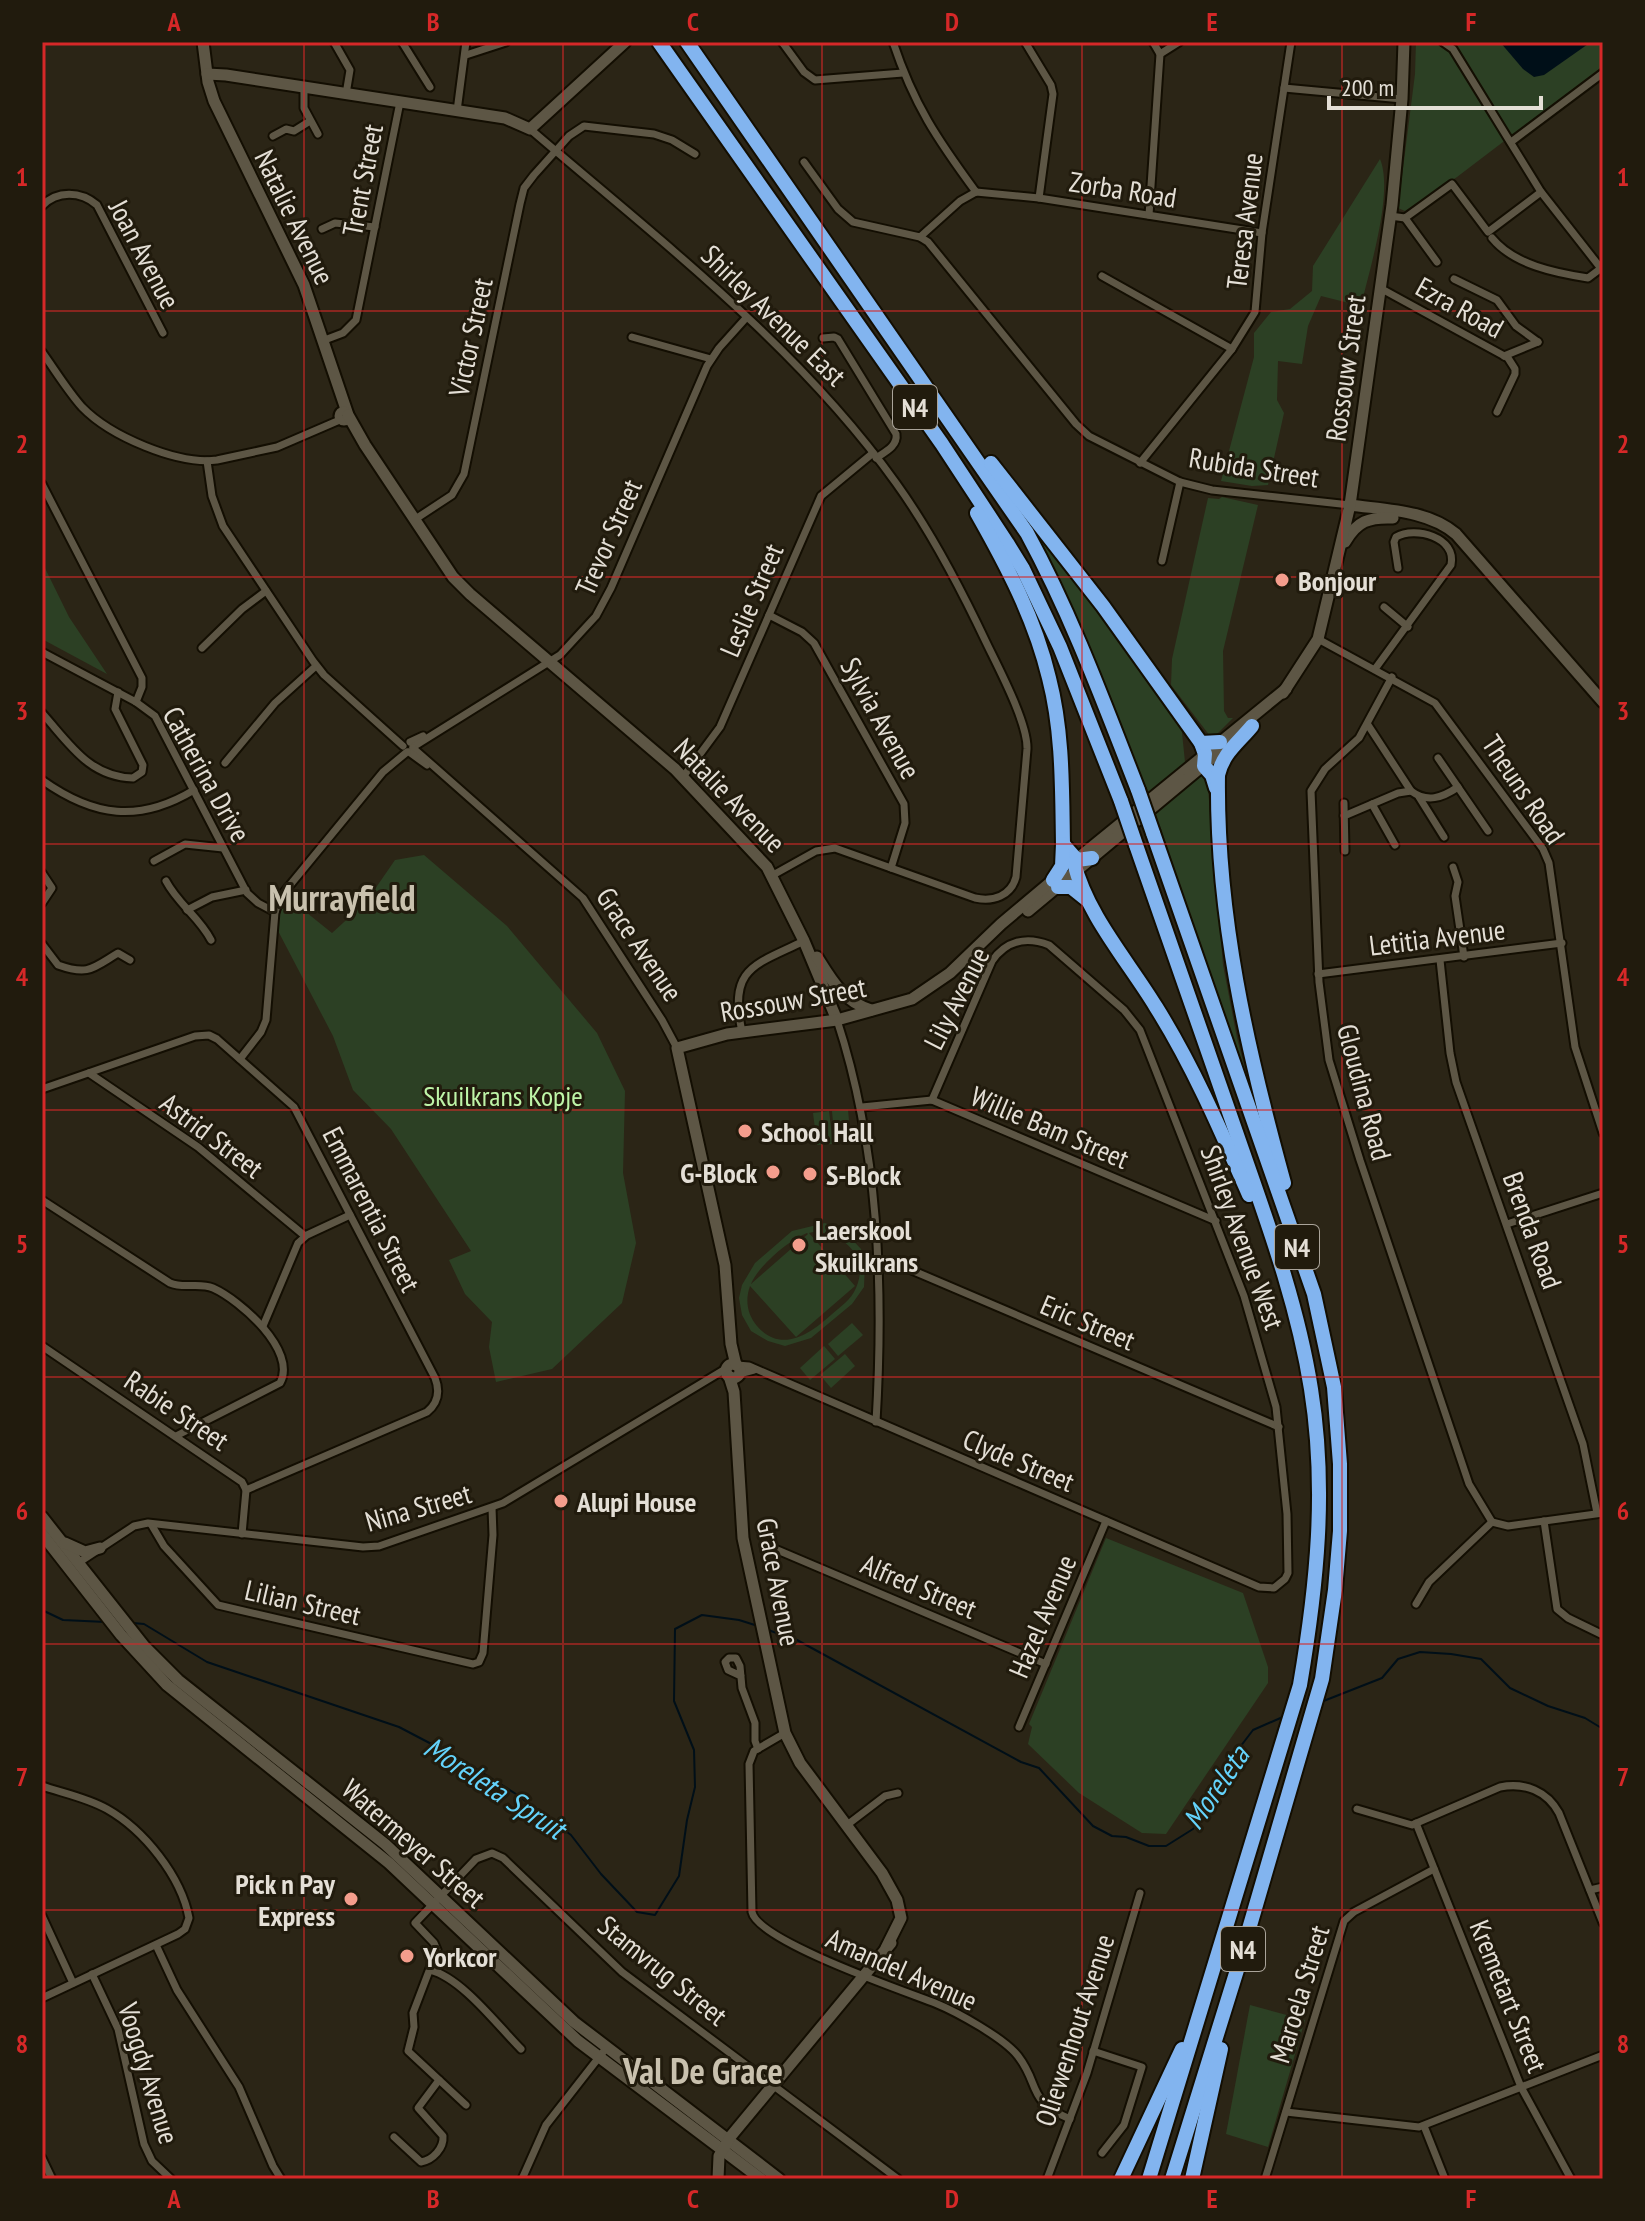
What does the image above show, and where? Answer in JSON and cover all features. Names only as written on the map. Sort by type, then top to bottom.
[{"type":"highway","name":"N4","points":[[659,42],[942,444],[1023,569],[1060,647],[1121,801],[1279,1256],[1303,1344],[1311,1391],[1319,1493],[1314,1602],[1300,1685],[1149,2179]]},
{"type":"highway","name":"N4","points":[[687,42],[1019,520],[1049,574],[1087,657],[1138,790],[1314,1294],[1334,1387],[1340,1464],[1340,1531],[1322,1679],[1172,2179]]},
{"type":"highway","points":[[797,239],[971,503],[1014,583],[1030,619],[1049,679],[1057,722],[1063,844],[1062,866],[1055,884],[1075,888],[1089,902],[1178,1044],[1279,1256]]},
{"type":"highway","points":[[913,366],[1103,606],[1203,754],[1214,779],[1229,941],[1241,1015],[1314,1294]]},
{"type":"highway","points":[[1217,793],[1221,761],[1252,726]]},
{"type":"highway","points":[[1188,769],[1220,742]]},
{"type":"highway","points":[[1063,844],[1080,863],[1089,902]]},
{"type":"highway","points":[[1192,2179],[1237,1970]]},
{"type":"highway","points":[[1121,2179],[1204,1998]]},
{"type":"main road","name":"Natalie Avenue","points":[[203,42],[214,101],[304,285],[343,416],[461,586],[683,777],[773,875],[837,1020]]},
{"type":"main road","name":"Rossouw Street","points":[[1080,863],[1203,754],[1252,726],[1277,701],[1318,639],[1350,505],[1390,216],[1402,99],[1404,42]]},
{"type":"main road","points":[[530,129],[623,44]]},
{"type":"main road","name":"Shirley Avenue East","points":[[207,74],[505,118],[530,129]]},
{"type":"main road","name":"Rubida Street","points":[[1350,505],[1425,516],[1442,522],[1456,534],[1603,702]]},
{"type":"main road","points":[[1339,553],[1351,532],[1368,518],[1410,519],[1425,516]]},
{"type":"main road","name":"Rossouw Street","points":[[1220,742],[1286,689]]},
{"type":"main road","name":"Rossouw Street","points":[[677,1048],[714,1036],[837,1020],[900,1003],[928,990],[991,936],[1008,927],[1188,769]]},
{"type":"main road","points":[[804,941],[844,996],[874,1010]]},
{"type":"main road","name":"Grace Avenue","points":[[677,1048],[725,1265],[743,1538],[785,1733],[800,1763],[882,1873],[900,1908],[898,1932],[863,1977]]},
{"type":"main road","name":"Watermeyer Street","points":[[42,1517],[59,1537],[98,1605],[167,1685],[437,1899]]},
{"type":"main road","name":"Watermeyer Street","points":[[42,1534],[74,1566],[91,1578],[135,1635],[178,1680],[385,1844],[518,1986],[725,2145],[761,2179]]},
{"type":"main road","points":[[59,1537],[85,1552],[101,1548]]},
{"type":"main road","points":[[91,1578],[94,1559],[101,1548]]},
{"type":"main road","points":[[718,2179],[725,2145],[863,1977]]},
{"type":"main road","points":[[753,2110],[743,2137],[746,2149],[755,2161]]},
{"type":"main road","name":"Watermeyer Street","points":[[725,2145],[755,2161],[779,2179]]},
{"type":"main road","points":[[743,2179],[755,2179]]},
{"type":"street","points":[[334,42],[350,70],[346,94]]},
{"type":"street","points":[[402,42],[430,87]]},
{"type":"street","points":[[457,111],[466,42]]},
{"type":"street","points":[[466,55],[506,42]]},
{"type":"street","points":[[782,42],[804,72],[815,80],[903,73]]},
{"type":"street","points":[[804,162],[838,209],[853,222],[920,237],[960,201],[976,192],[933,134],[903,73],[893,42]]},
{"type":"street","points":[[1025,42],[1051,85],[1053,94],[1039,198]]},
{"type":"street","points":[[1149,215],[1160,54],[1153,42]]},
{"type":"street","points":[[1160,54],[1179,42]]},
{"type":"street","name":"Teresa Avenue","points":[[1140,463],[1232,349],[1256,309],[1262,233],[1291,42]]},
{"type":"street","points":[[1443,42],[1453,49],[1541,192],[1602,270],[1588,278],[1545,271],[1498,245],[1492,238]]},
{"type":"street","points":[[1511,142],[1603,73]]},
{"type":"street","points":[[304,88],[304,108],[318,134]]},
{"type":"street","points":[[1284,88],[1402,99]]},
{"type":"street","name":"Trent Street","points":[[322,341],[343,333],[356,320],[400,102]]},
{"type":"street","points":[[273,136],[286,129],[294,131],[310,121]]},
{"type":"street","name":"Victor Street","points":[[414,520],[450,497],[461,482],[523,191],[555,151],[579,128],[592,125],[661,136],[695,154]]},
{"type":"street","name":"Shirley Avenue East","points":[[530,129],[746,318],[829,399],[903,493],[955,577],[1025,734],[1027,752],[1015,880],[1005,894],[981,900],[891,868]]},
{"type":"street","points":[[1390,216],[1405,218],[1452,184],[1488,232],[1541,192]]},
{"type":"street","name":"Zorba Road","points":[[976,192],[1039,198],[1262,233]]},
{"type":"street","name":"Joan Avenue","points":[[42,206],[54,197],[69,194],[84,197],[95,204],[163,333]]},
{"type":"street","points":[[1405,218],[1437,262]]},
{"type":"street","points":[[322,229],[335,223],[375,227]]},
{"type":"street","name":"Rubida Street","points":[[920,237],[934,249],[1081,430],[1180,482],[1212,490],[1350,505]]},
{"type":"street","points":[[1102,276],[1232,349]]},
{"type":"street","points":[[1454,279],[1497,300],[1516,326],[1538,342],[1504,356]]},
{"type":"street","name":"Ezra Road","points":[[1380,288],[1504,356],[1512,364],[1515,374],[1497,412]]},
{"type":"street","name":"Trevor Street","points":[[240,1059],[261,1032],[266,1020],[275,912],[288,885],[383,772],[408,747],[549,662],[577,638],[603,605],[711,359],[746,318]]},
{"type":"street","points":[[632,337],[711,359]]},
{"type":"street","points":[[823,338],[837,338],[896,434],[894,444],[875,455]]},
{"type":"street","points":[[42,352],[83,407],[145,448],[207,461],[273,448],[343,416]]},
{"type":"street","name":"Leslie Street","points":[[683,777],[718,731],[821,496],[875,455]]},
{"type":"street","name":"Grace Avenue","points":[[207,461],[217,514],[316,666],[583,898],[677,1048]]},
{"type":"street","points":[[1162,561],[1180,482]]},
{"type":"street","points":[[42,484],[142,678],[136,702]]},
{"type":"street","points":[[1375,669],[1408,627],[1453,558],[1447,546],[1438,539],[1409,532],[1396,537],[1394,542],[1398,568]]},
{"type":"street","points":[[202,648],[242,609],[266,591]]},
{"type":"street","points":[[1384,607],[1408,627]]},
{"type":"street","name":"Sylvia Avenue","points":[[769,615],[802,632],[814,643],[904,804],[905,823],[891,868]]},
{"type":"street","name":"Theuns Road","points":[[1318,639],[1392,677],[1441,709],[1543,849],[1549,863],[1562,943],[1575,1047],[1603,1133]]},
{"type":"street","name":"Catherina Drive","points":[[42,652],[136,702],[158,719],[246,890],[254,901],[275,912]]},
{"type":"street","points":[[225,763],[275,703],[316,666]]},
{"type":"street","name":"Gloudina Road","points":[[1392,677],[1368,725],[1359,738],[1325,769],[1313,786],[1310,798],[1323,1020],[1335,1084],[1469,1484],[1492,1522]]},
{"type":"street","points":[[42,713],[91,766],[102,773],[133,778],[142,772],[143,765],[115,709],[118,692]]},
{"type":"street","points":[[1368,725],[1444,837]]},
{"type":"street","points":[[1438,758],[1488,831]]},
{"type":"street","points":[[42,780],[86,806],[120,811],[154,809],[194,790]]},
{"type":"street","points":[[1419,797],[1432,799],[1458,787]]},
{"type":"street","points":[[1344,816],[1398,793],[1411,791]]},
{"type":"street","points":[[1344,803],[1345,851]]},
{"type":"street","points":[[1372,804],[1395,845]]},
{"type":"street","points":[[154,861],[185,844],[223,848]]},
{"type":"street","points":[[773,875],[812,853],[829,848],[840,849],[891,868]]},
{"type":"street","points":[[1453,867],[1458,882],[1455,893],[1464,957]]},
{"type":"street","points":[[42,873],[52,888],[42,903]]},
{"type":"street","points":[[166,881],[211,940]]},
{"type":"street","points":[[187,910],[215,896],[246,890]]},
{"type":"street","points":[[742,1032],[737,1001],[745,975],[760,961],[804,941]]},
{"type":"street","name":"Lily Avenue","points":[[932,1100],[995,957],[1012,943],[1038,941]]},
{"type":"street","name":"Shirley Avenue West","points":[[1038,941],[1054,949],[1138,1026],[1244,1296],[1279,1427],[1287,1514],[1288,1573],[1280,1585],[1267,1589]]},
{"type":"street","name":"Letitia Avenue","points":[[1318,974],[1562,943]]},
{"type":"street","points":[[42,944],[54,962],[70,969],[94,970],[118,953],[130,960]]},
{"type":"street","name":"Brenda Road","points":[[1440,960],[1456,1082],[1583,1444],[1600,1513]]},
{"type":"street","name":"Natalie Avenue","points":[[837,1020],[862,1107],[878,1260],[876,1422]]},
{"type":"street","name":"Emmarentia Street","points":[[42,1089],[202,1035],[212,1036],[294,1107],[435,1378],[437,1399],[432,1408],[423,1414],[246,1490]]},
{"type":"street","name":"Astrid Street","points":[[89,1073],[198,1147],[305,1236]]},
{"type":"street","name":"Willie Bam Street","points":[[862,1107],[932,1100],[1216,1221]]},
{"type":"street","points":[[1507,1224],[1603,1193]]},
{"type":"street","points":[[42,1200],[170,1283],[215,1289],[254,1316],[263,1326],[283,1364],[284,1375],[280,1383],[176,1436]]},
{"type":"street","points":[[263,1326],[293,1251],[305,1236],[350,1215]]},
{"type":"street","name":"Eric Street","points":[[878,1260],[909,1269],[1279,1427]]},
{"type":"street","name":"Rabie Street","points":[[42,1346],[237,1477],[246,1490]]},
{"type":"street","name":"Clyde Street","points":[[733,1371],[754,1370],[1267,1589]]},
{"type":"street","name":"Nina Street","points":[[74,1566],[134,1526],[151,1524],[372,1548],[492,1508],[710,1380],[733,1371]]},
{"type":"street","points":[[242,1534],[246,1490]]},
{"type":"street","name":"Lilian Street","points":[[151,1524],[164,1546],[218,1605],[470,1664],[480,1660],[492,1550],[492,1508]]},
{"type":"street","points":[[1416,1604],[1429,1582],[1492,1522],[1508,1526],[1600,1513]]},
{"type":"street","name":"Hazel Avenue","points":[[1019,1727],[1106,1521]]},
{"type":"street","points":[[1544,1521],[1557,1609],[1568,1618],[1603,1635]]},
{"type":"street","name":"Alfred Street","points":[[775,1549],[1046,1664]]},
{"type":"street","points":[[741,1676],[742,1688],[755,1723],[754,1739],[758,1749],[785,1733]]},
{"type":"street","name":"Amandel Avenue","points":[[758,1749],[751,1757],[749,1769],[752,1912],[756,1923],[863,1977],[946,2008],[992,2036],[1018,2056],[1040,2101],[1052,2111],[1070,2119]]},
{"type":"street","points":[[1357,1809],[1407,1825],[1500,1787],[1515,1785],[1537,1790],[1558,1811],[1603,1923]]},
{"type":"street","points":[[42,1786],[107,1809],[158,1852],[189,1918],[182,1931],[42,1998]]},
{"type":"street","points":[[847,1825],[885,1796],[898,1793]]},
{"type":"street","name":"Kremetart Street","points":[[1416,1823],[1521,2087],[1571,2179]]},
{"type":"street","name":"Stamvrug Street","points":[[430,1970],[437,1946],[415,1923],[482,1855],[500,1855],[622,1972],[898,2179]]},
{"type":"street","name":"Maroela Street","points":[[1265,2179],[1345,1920],[1434,1869]]},
{"type":"street","points":[[1590,1890],[1603,1887]]},
{"type":"street","name":"Oliewenhout Avenue","points":[[1047,2179],[1093,2051],[1140,1893]]},
{"type":"street","points":[[42,1916],[73,1983]]},
{"type":"street","points":[[156,1945],[177,1990],[244,2095],[281,2179]]},
{"type":"street","points":[[466,2105],[410,2053],[408,2047],[414,2027],[413,2015],[430,1970],[444,1975],[456,1985],[521,2049]]},
{"type":"street","name":"Voogdy Avenue","points":[[92,1974],[118,2029],[142,2141],[152,2161],[171,2179]]},
{"type":"street","points":[[1093,2051],[1142,2067],[1124,2125],[1102,2153]]},
{"type":"street","points":[[522,2179],[546,2125],[603,2052]]},
{"type":"street","points":[[1286,2112],[1408,2127],[1424,2126],[1603,2055]]},
{"type":"street","points":[[394,2137],[421,2162],[429,2160],[440,2148],[443,2136],[418,2108],[439,2080]]},
{"type":"street","points":[[1424,2126],[1445,2179]]},
{"type":"street","points":[[42,2159],[52,2179]]},
{"type":"green space","points":[[1416,42],[1603,42],[1603,66],[1457,177],[1405,211],[1398,208],[1415,74]]},
{"type":"green space","points":[[1380,159],[1384,173],[1382,211],[1361,306],[1321,296],[1308,326],[1302,364],[1278,361],[1277,400],[1284,413],[1268,485],[1221,481],[1254,357],[1254,333],[1271,312],[1290,309],[1312,291],[1313,266]]},
{"type":"green space","points":[[1222,497],[1258,505],[1223,651],[1224,711],[1228,718],[1233,718],[1215,736],[1210,736],[1171,685],[1172,659],[1208,498]]},
{"type":"green space","points":[[1026,511],[1181,723],[1185,762],[1149,792],[1090,648]]},
{"type":"green space","points":[[42,562],[69,617],[107,674],[42,639]]},
{"type":"green space","points":[[1201,773],[1207,777],[1223,965],[1247,1077],[1155,812]]},
{"type":"green space","name":"Skuilkrans Kopje","points":[[424,855],[507,926],[597,1033],[625,1091],[623,1173],[636,1243],[622,1303],[552,1369],[496,1382],[489,1347],[492,1322],[465,1294],[449,1260],[471,1251],[391,1129],[353,1090],[333,1036],[276,927],[286,896],[332,933],[366,902],[395,860]]},
{"type":"green space","points":[[848,1110],[851,1142],[835,1144],[832,1111]]},
{"type":"green space","points":[[829,1111],[833,1144],[817,1145],[813,1113]]},
{"type":"green space","points":[[825,1223],[846,1233],[861,1249],[865,1262],[864,1287],[852,1304],[811,1338],[785,1346],[751,1331],[742,1315],[739,1298],[742,1285],[755,1263],[792,1231]],"holes":[[[809,1233],[834,1236],[851,1248],[859,1266],[856,1288],[845,1303],[814,1329],[795,1338],[776,1339],[766,1334],[751,1317],[747,1302],[750,1286],[796,1337],[855,1286]],[[808,1234],[751,1284],[775,1254]]]},
{"type":"green space","points":[[852,1323],[863,1335],[838,1356],[828,1344]]},
{"type":"green space","points":[[824,1346],[835,1359],[810,1380],[800,1368]]},
{"type":"green space","points":[[845,1354],[855,1366],[831,1388],[820,1375]]},
{"type":"green space","points":[[1106,1538],[1243,1593],[1268,1667],[1268,1683],[1166,1834],[1142,1833],[1079,1793],[1028,1744],[1032,1727],[1029,1724]]},
{"type":"green space","points":[[1250,2005],[1305,2020],[1268,2147],[1226,2134]]},
{"type":"shaded area","points":[[1500,42],[1591,42],[1544,75],[1534,77]]},
{"type":"waterway","name":"Moreleta Spruit","points":[[42,1610],[63,1620],[106,1622]]},
{"type":"waterway","name":"Moreleta Spruit","points":[[133,1623],[144,1624],[207,1662],[399,1727],[462,1760],[516,1794],[571,1835],[601,1874],[637,1912],[655,1915],[679,1876],[695,1787],[694,1750],[674,1701],[675,1629],[702,1615],[758,1626]]},
{"type":"waterway","name":"Moreleta","points":[[768,1630],[797,1640],[1021,1762],[1039,1768],[1093,1826],[1112,1836],[1126,1837],[1149,1846],[1166,1846],[1193,1829],[1214,1802],[1237,1751],[1253,1730],[1285,1716]]},
{"type":"waterway","name":"Moreleta","points":[[1321,1702],[1382,1678],[1398,1659],[1420,1652],[1451,1654],[1481,1659],[1510,1688],[1548,1706],[1585,1718],[1603,1729]]},
{"type":"place","name":"Bonjour","points":[[1282,580]]},
{"type":"place","name":"School Hall","points":[[745,1131]]},
{"type":"place","name":"G-Block","points":[[773,1172]]},
{"type":"place","name":"S-Block","points":[[810,1174]]},
{"type":"place","name":"Laerskool Skuilkrans","points":[[799,1245]]},
{"type":"place","name":"Alupi House","points":[[561,1501]]},
{"type":"place","name":"Pick n Pay Express","points":[[351,1899]]},
{"type":"place","name":"Yorkcor","points":[[407,1956]]},
{"type":"district","name":"Murrayfield","points":[[342,897]]},
{"type":"district","name":"Val De Grace","points":[[703,2070]]}]
